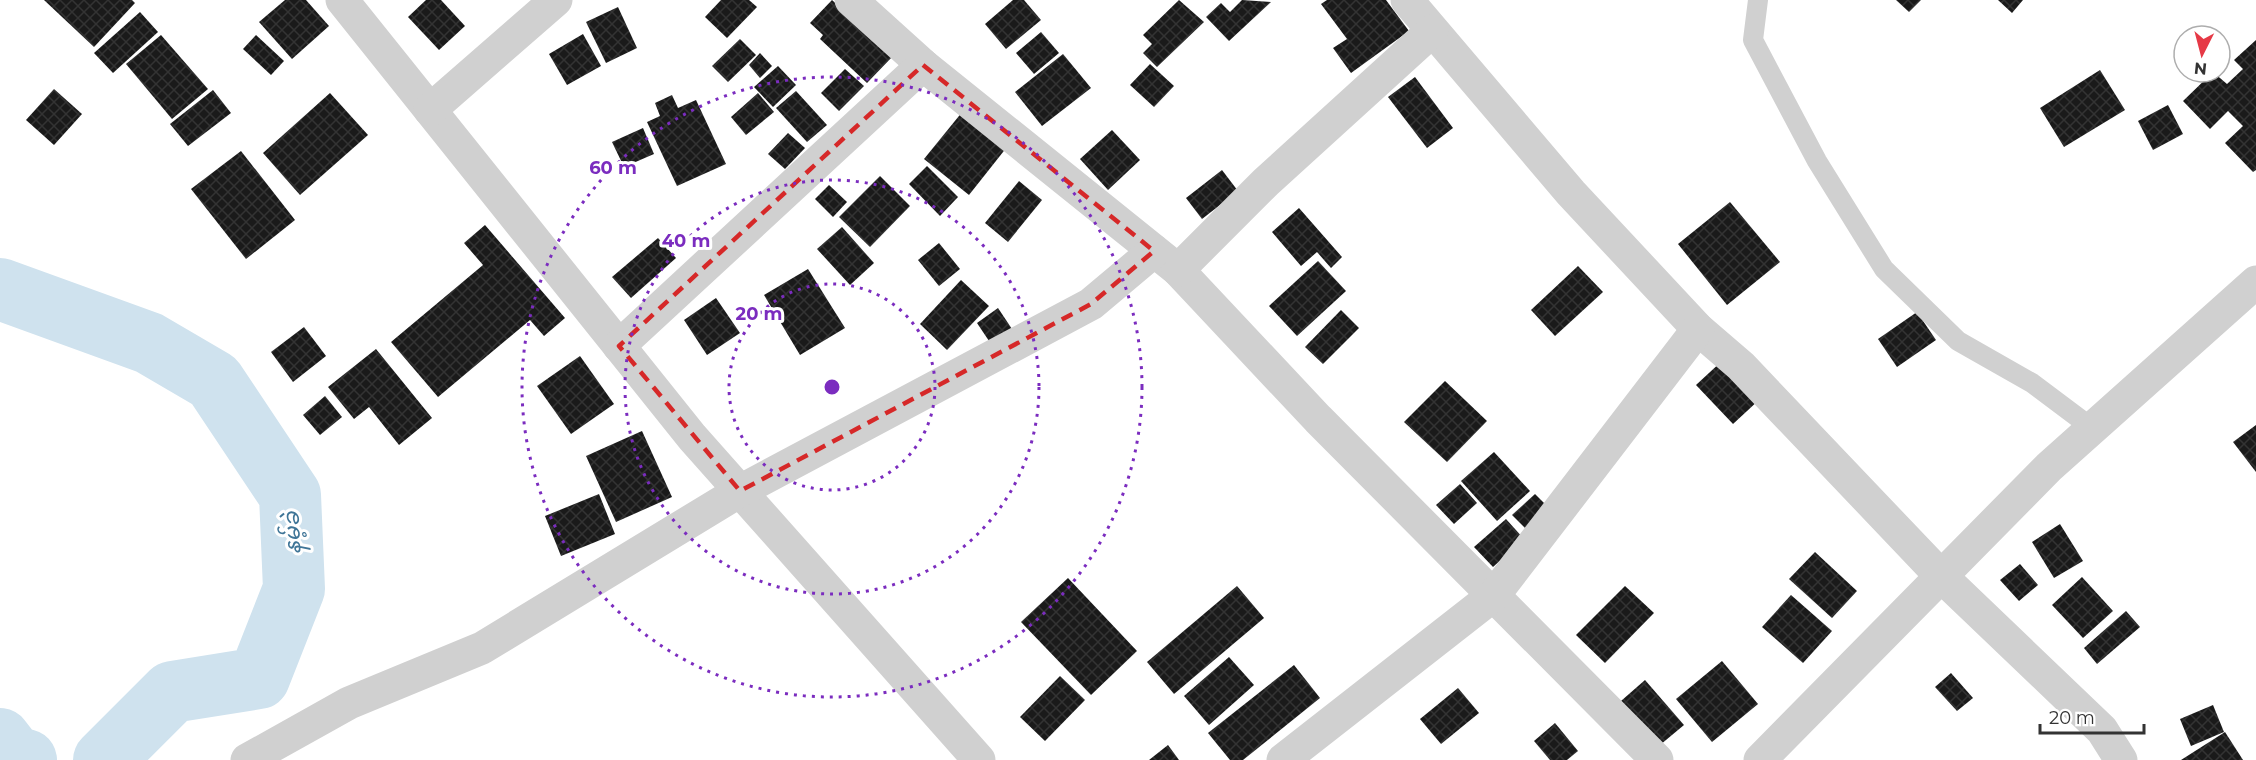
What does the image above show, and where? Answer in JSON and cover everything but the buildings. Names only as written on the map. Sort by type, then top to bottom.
[{"type":"street","points":[[342,0],[692,437],[979,760]]},
{"type":"street","points":[[430,110],[556,0]]},
{"type":"street","points":[[851,0],[923,65],[1166,261],[1657,760]]},
{"type":"street","points":[[1407,0],[1571,193],[1698,329],[1741,366],[1940,575],[2102,730],[2121,760]]},
{"type":"street","points":[[247,760],[349,703],[482,648],[740,491],[1091,304],[1166,261],[1266,182],[1432,31]]},
{"type":"street","points":[[619,346],[923,65]]},
{"type":"street","points":[[1760,760],[1940,575],[2092,428],[2256,282]]},
{"type":"street","points":[[1283,760],[1494,595],[1698,329]]},
{"type":"lane","points":[[1758,0],[1753,40],[1817,161],[1884,269],[1959,341],[2032,383],[2092,428]]},
{"type":"highlighted area","points":[[923,65],[1154,251],[1091,304],[740,491],[619,346]]},
{"type":"waterway","name":"နမ့်ခဲ","points":[[0,289],[149,343],[214,381],[290,495],[294,589],[259,678],[172,692],[104,760]]},
{"type":"waterway","name":"နမ့်ခဲ","points":[[0,739],[14,757],[26,760]]}]
